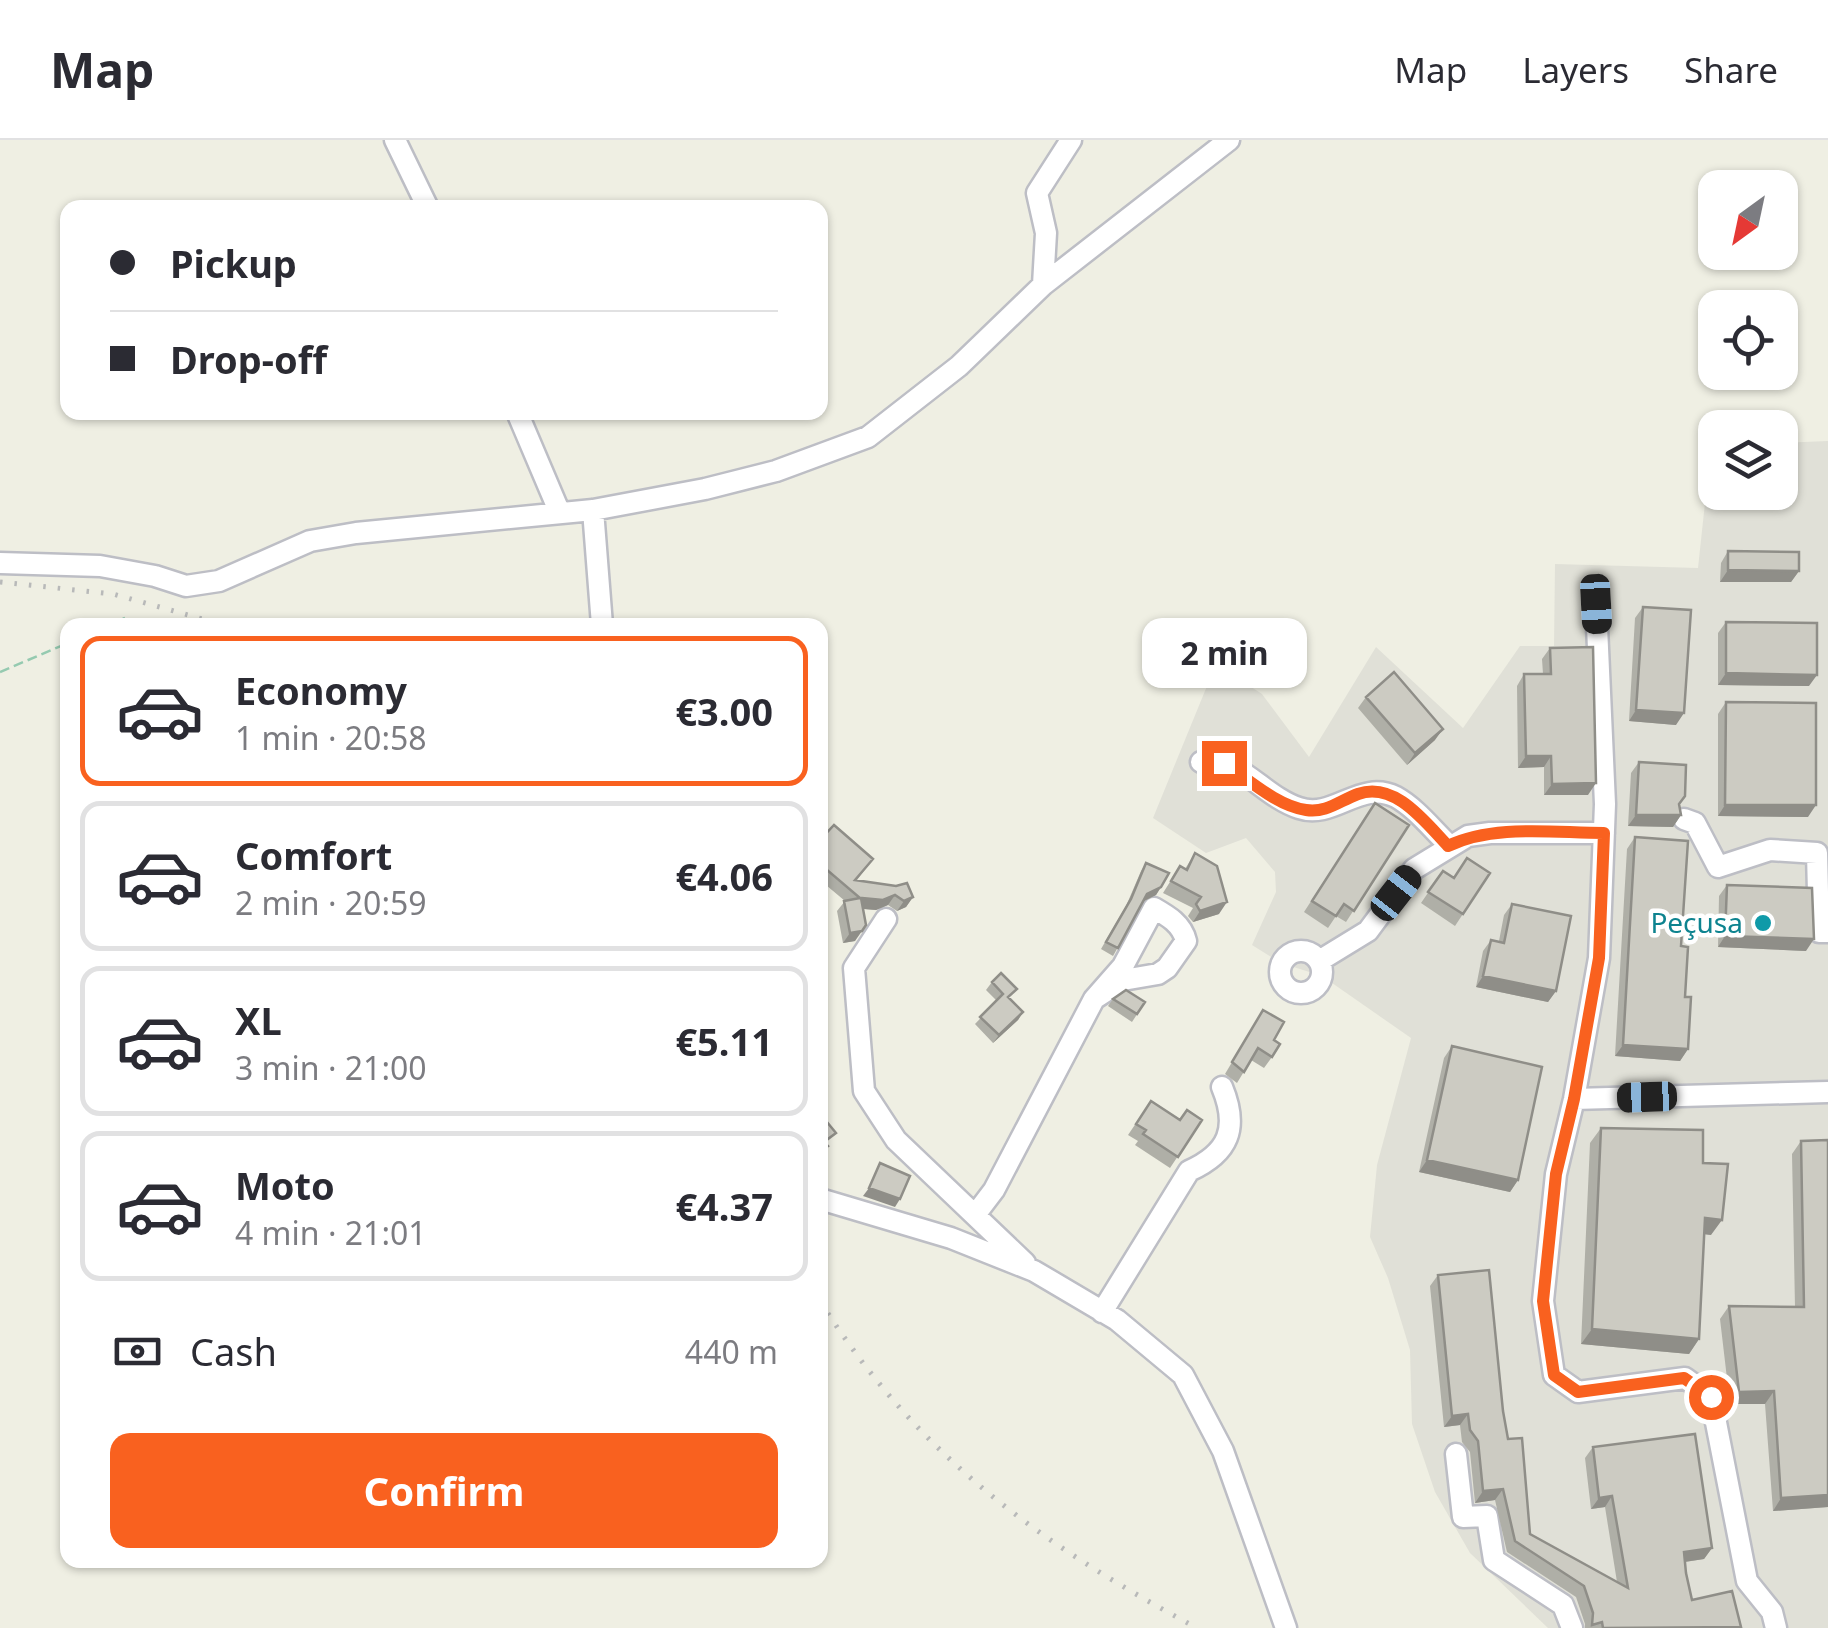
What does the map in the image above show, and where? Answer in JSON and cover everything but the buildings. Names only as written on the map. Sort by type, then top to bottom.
[{"type":"street","points":[[395,140],[424,200]]},
{"type":"street","points":[[1043,285],[1046,233],[1036,193],[1071,140]]},
{"type":"street","points":[[0,562],[100,566],[186,586],[219,582],[310,541],[593,510],[776,471],[868,438],[959,366],[1043,285],[1229,140]]},
{"type":"street","points":[[520,420],[560,511]]},
{"type":"street","points":[[593,510],[601,618]]},
{"type":"street","points":[[1596,604],[1604,833],[1599,958],[1574,1099],[1556,1174],[1543,1301],[1554,1375],[1578,1392],[1684,1378],[1711,1397],[1747,1581],[1772,1612],[1776,1628]]},
{"type":"street","points":[[1201,762],[1224,763],[1303,810],[1322,811],[1359,794],[1378,792],[1397,798],[1448,846]]},
{"type":"street","points":[[1684,819],[1695,823],[1718,867],[1770,850],[1817,853],[1819,932],[1828,932]]},
{"type":"street","points":[[1319,961],[1368,930],[1414,869],[1468,836],[1604,833]]},
{"type":"street","points":[[975,1215],[994,1190],[1094,999],[1122,966],[1154,908],[1184,932],[1186,941],[1168,968],[1143,978],[1123,980],[1094,999]]},
{"type":"street","points":[[886,919],[854,968],[864,1091],[896,1140],[1034,1271]]},
{"type":"street","points":[[1102,1312],[1188,1171],[1208,1160],[1228,1138],[1230,1106],[1222,1087]]},
{"type":"street","points":[[1574,1099],[1828,1092]]},
{"type":"street","points":[[828,1201],[951,1238],[1034,1271],[1102,1312],[1182,1374],[1222,1451],[1286,1628]]},
{"type":"street","points":[[1456,1454],[1463,1517],[1487,1516],[1494,1560],[1563,1606],[1572,1628]]},
{"type":"path","points":[[0,672],[60,646]]},
{"type":"shaded area","points":[[1828,441],[1828,1628],[1548,1628],[1470,1553],[1435,1492],[1412,1424],[1410,1350],[1388,1278],[1370,1237],[1377,1165],[1411,1038],[1322,976],[1281,963],[1252,945],[1276,892],[1275,872],[1246,838],[1206,853],[1153,818],[1216,664],[1262,694],[1309,757],[1376,647],[1463,728],[1520,646],[1554,646],[1555,564],[1698,568],[1704,510],[1798,510],[1798,442]]},
{"type":"railway","points":[[0,582],[113,594],[199,618]]},
{"type":"railway","points":[[828,1313],[898,1406],[986,1491],[1085,1563],[1197,1628]]},
{"type":"place","name":"Peçusa","points":[[1763,923]]},
{"type":"route","points":[[1224,763],[1303,810],[1322,811],[1359,794],[1378,792],[1397,798],[1448,846],[1468,836],[1490,833],[1604,833],[1599,958],[1574,1099],[1556,1174],[1543,1301],[1554,1375],[1578,1392],[1684,1378],[1711,1397]]}]
